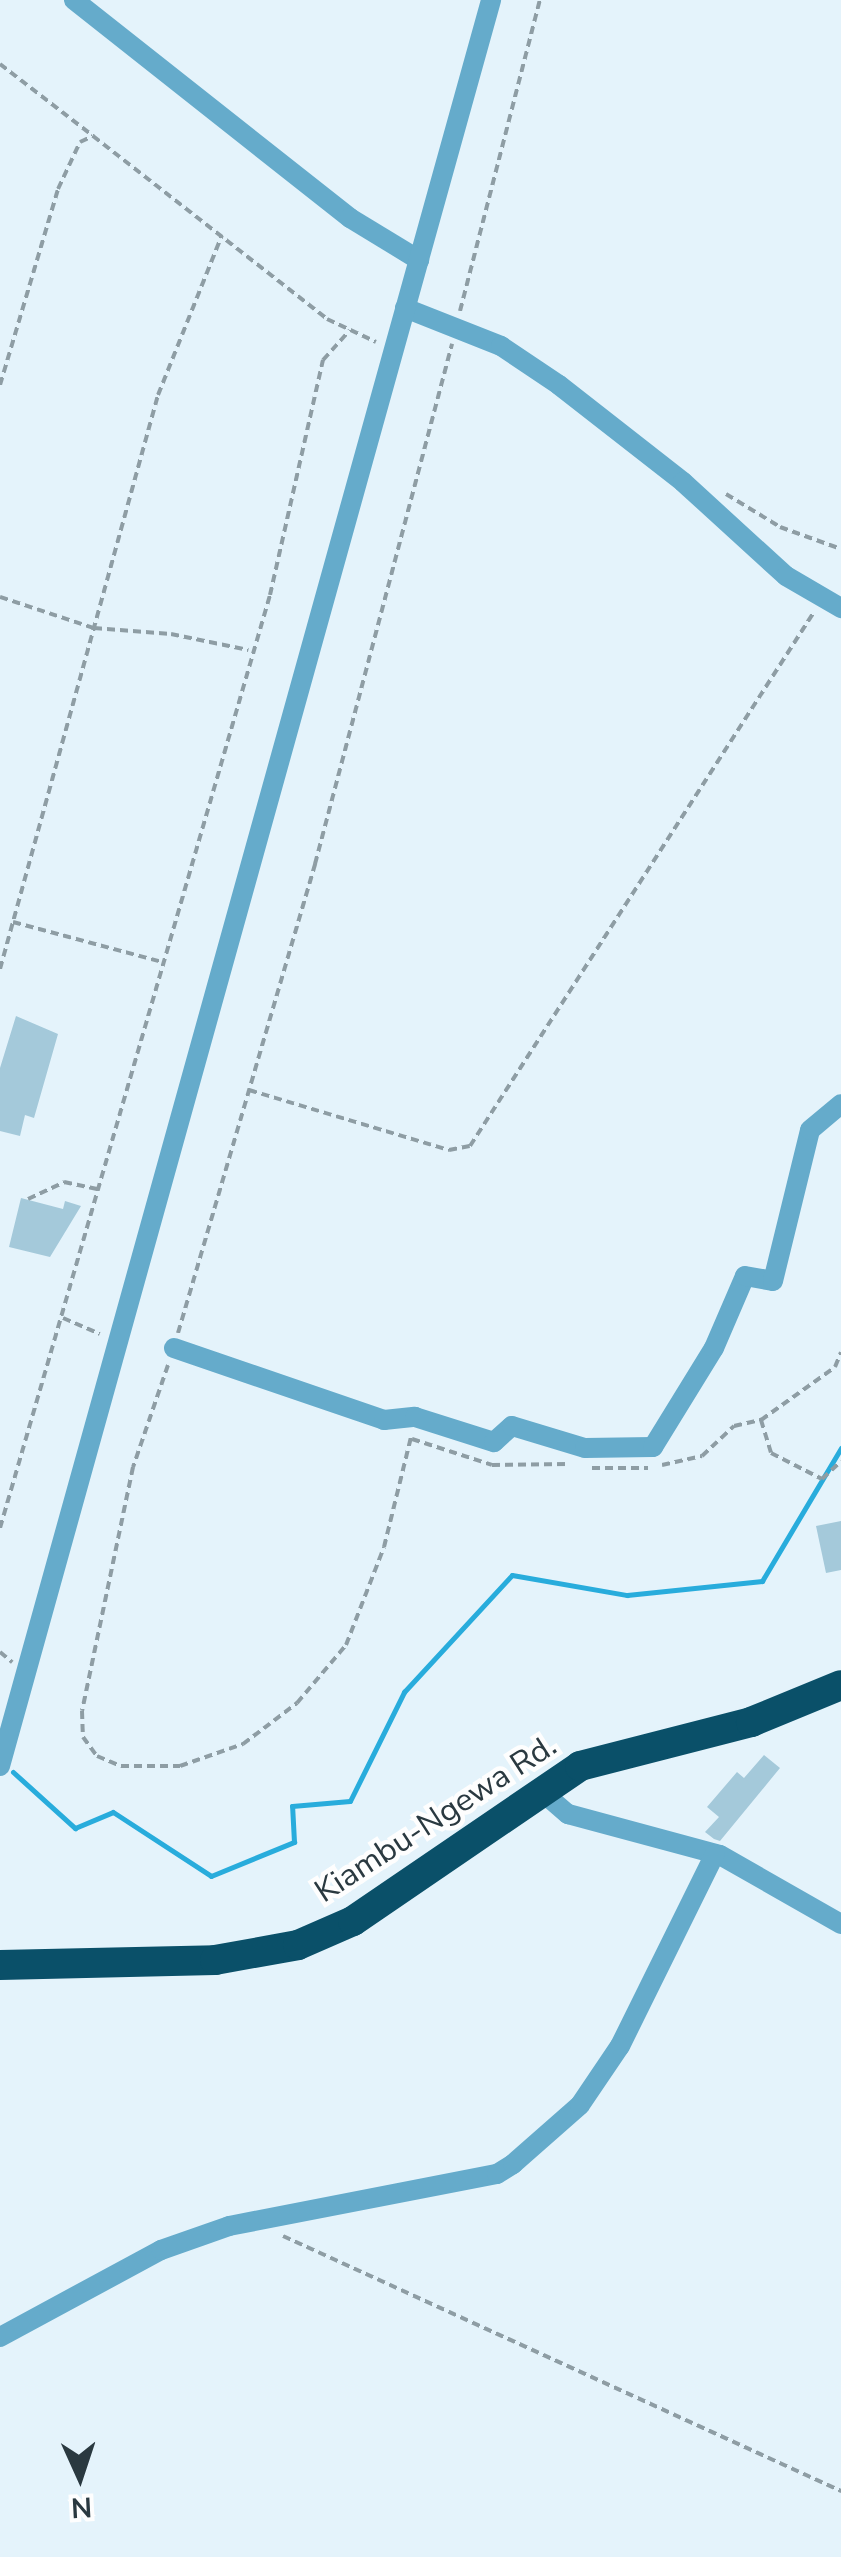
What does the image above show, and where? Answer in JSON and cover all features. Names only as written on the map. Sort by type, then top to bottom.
[{"type":"highway","name":"Kiambu-Ngewa Rd.","points":[[1,1965],[215,1960],[298,1945],[353,1921],[540,1790],[599,1759],[751,1722],[841,1685]]},
{"type":"street","points":[[74,0],[350,218],[419,260]]},
{"type":"street","points":[[0,1766],[491,0]]},
{"type":"street","points":[[406,308],[456,326],[559,384],[683,482],[786,576],[831,604]]},
{"type":"street","points":[[174,1348],[384,1420],[414,1418],[494,1442],[512,1426],[586,1448],[653,1446],[714,1348],[746,1276],[773,1281],[810,1130],[841,1104]]},
{"type":"street","points":[[540,1790],[568,1814],[715,1854],[841,1924]]},
{"type":"street","points":[[0,2337],[161,2250],[263,2219],[497,2174],[534,2150],[580,2105],[620,2046],[715,1854]]},
{"type":"path","points":[[414,1418],[384,1547],[346,1645],[297,1703],[243,1744],[180,1766],[121,1766],[98,1756],[83,1737],[82,1711],[133,1467],[174,1348],[249,1090],[540,0]]},
{"type":"path","points":[[0,64],[350,330],[394,350]]},
{"type":"path","points":[[0,385],[64,174],[80,142],[93,136]]},
{"type":"path","points":[[0,968],[158,395],[222,235]]},
{"type":"path","points":[[0,1528],[64,1318],[162,962],[270,595],[323,360],[350,330]]},
{"type":"path","points":[[712,486],[780,526],[841,549]]},
{"type":"path","points":[[0,597],[94,628],[171,634],[251,651]]},
{"type":"path","points":[[249,1090],[449,1150],[470,1146],[831,604]]},
{"type":"path","points":[[13,922],[162,962]]},
{"type":"path","points":[[28,1199],[64,1182],[98,1188]]},
{"type":"path","points":[[64,1318],[98,1334],[120,1335]]},
{"type":"path","points":[[761,1420],[771,1453],[822,1479],[841,1461]]},
{"type":"path","points":[[263,2219],[266,2230],[841,2491]]},
{"type":"building","points":[[16,1016],[58,1034],[34,1118],[25,1115],[20,1136],[0,1131],[0,1068]]},
{"type":"building","points":[[21,1198],[63,1209],[65,1201],[81,1206],[50,1257],[9,1247]]},
{"type":"building","points":[[841,1521],[841,1570],[826,1573],[816,1526]]},
{"type":"building","points":[[764,1755],[780,1768],[720,1841],[714,1839],[705,1832],[719,1817],[707,1807],[737,1772],[744,1778]]},
{"type":"waterway","points":[[13,1772],[75,1828],[113,1812],[211,1876],[294,1842],[292,1806],[350,1801],[404,1692],[512,1575],[627,1595],[762,1581],[841,1448]]}]
